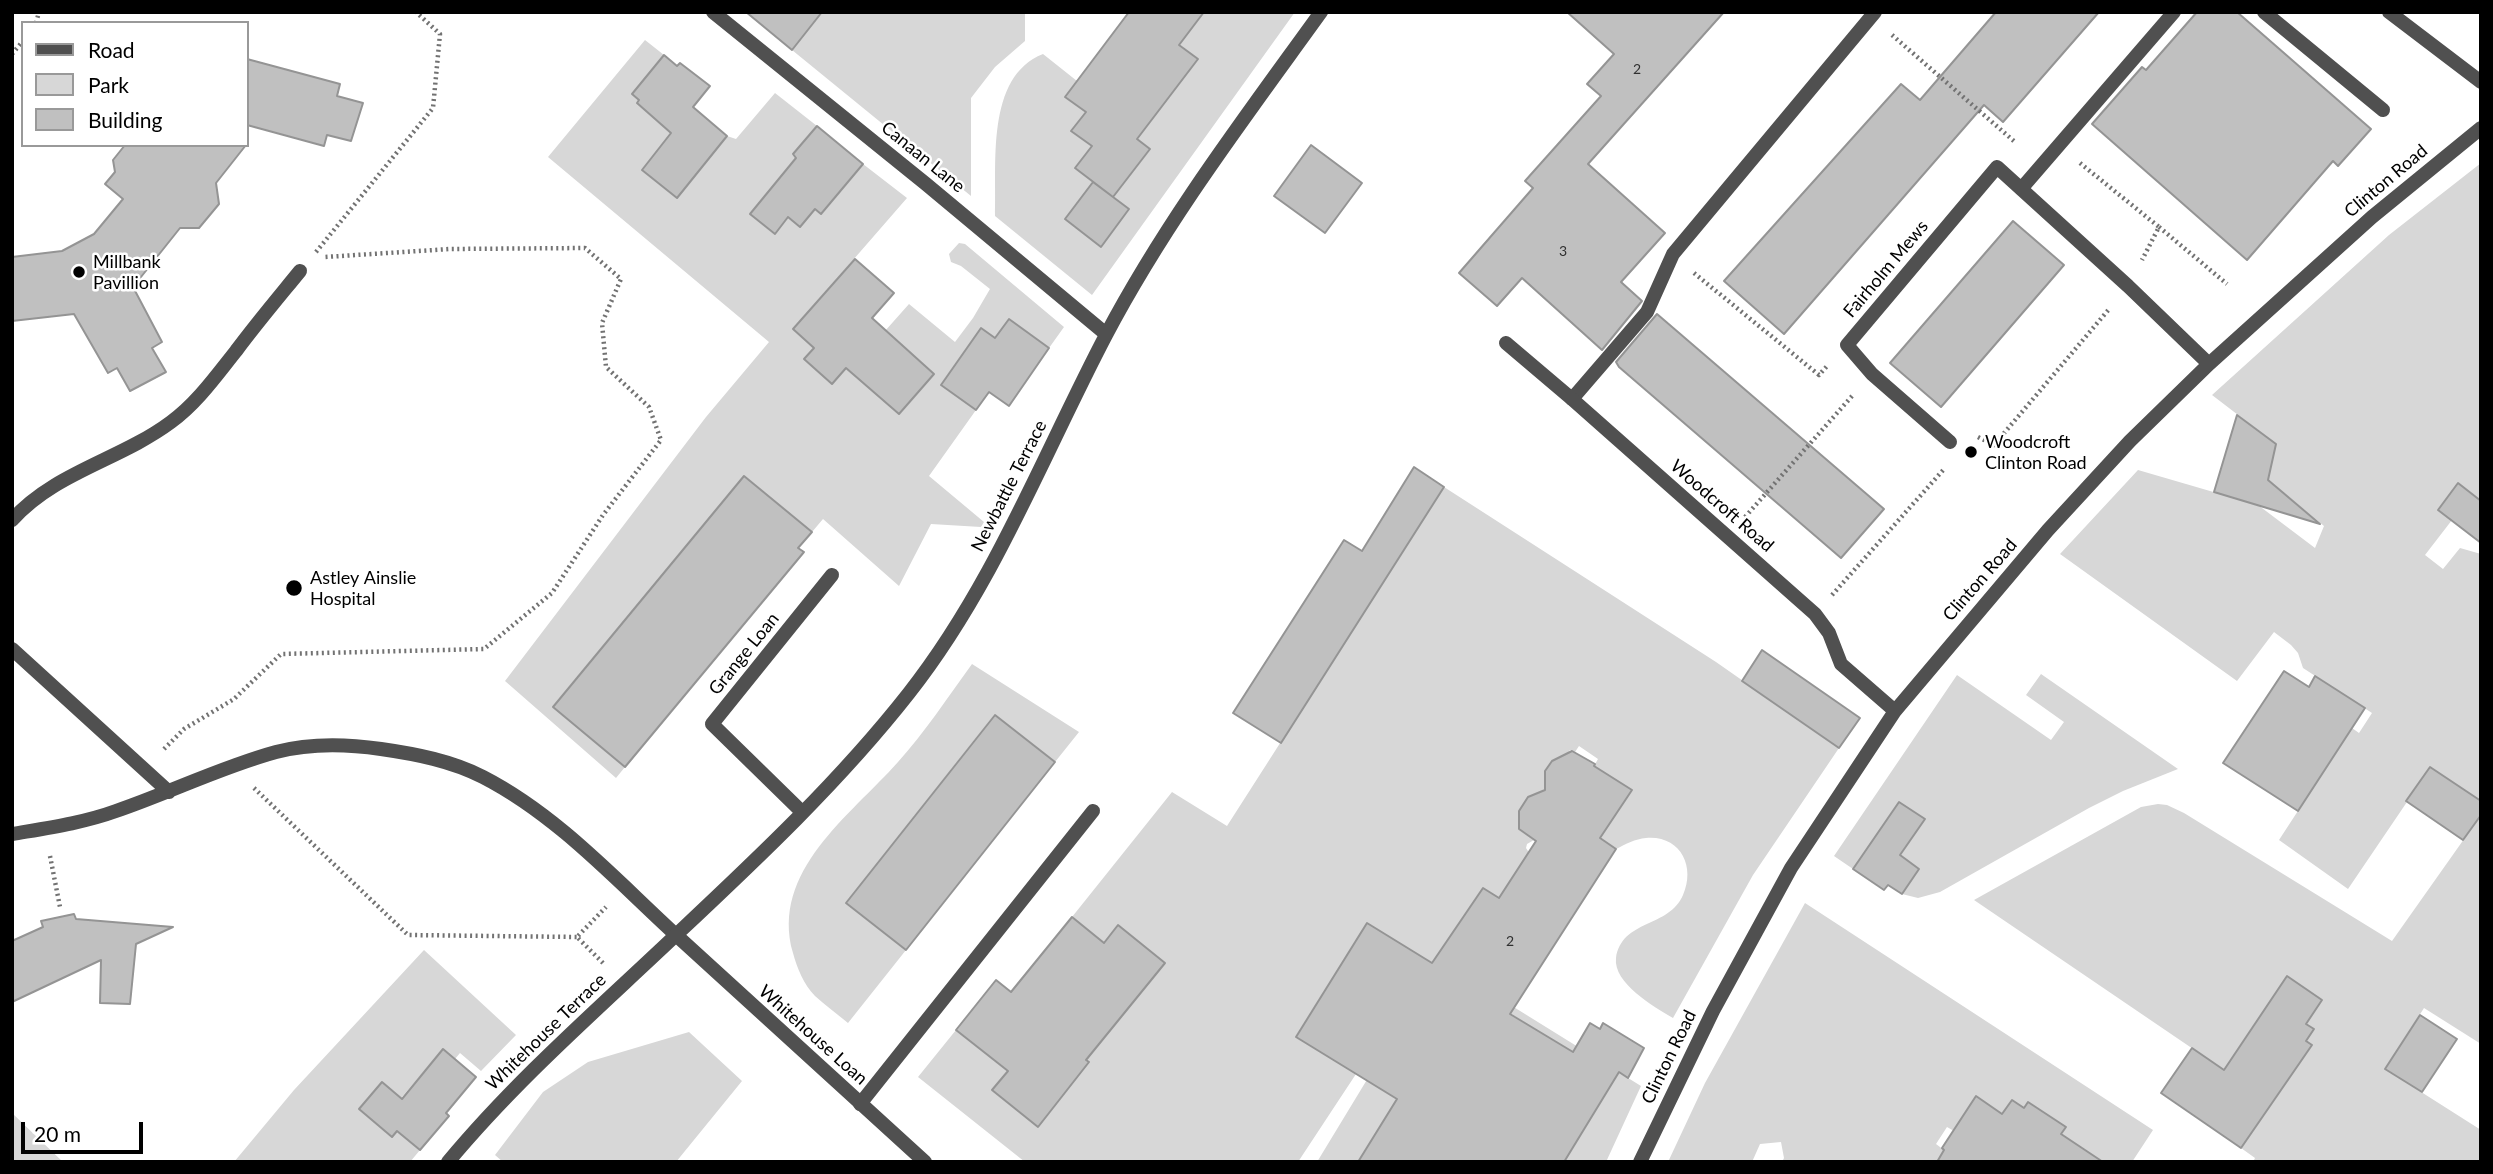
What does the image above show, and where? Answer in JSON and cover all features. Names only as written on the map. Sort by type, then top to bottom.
[{"type":"street","name":"Canaan Lane","points":[[713,12],[1106,334]]},
{"type":"street","name":"Newbattle Terrace","points":[[676,935],[842,771],[911,690],[968,605],[1000,547],[1106,334],[1130,293],[1211,167],[1321,12]]},
{"type":"street","points":[[2021,190],[2174,12]]},
{"type":"street","points":[[2264,12],[2383,110]]},
{"type":"street","points":[[2389,12],[2481,82]]},
{"type":"street","points":[[1572,398],[1647,312],[1673,254],[1873,15]]},
{"type":"street","name":"Clinton Road","points":[[1640,1162],[1713,1011],[1791,868],[1895,711],[2048,530],[2130,441],[2209,364],[2372,217],[2481,128]]},
{"type":"street","name":"Fairholm Mews","points":[[1950,442],[1872,374],[1847,345],[1997,167],[2209,364]]},
{"type":"street","points":[[12,520],[59,481],[117,455],[173,422],[218,375],[300,271]]},
{"type":"street","name":"Woodcroft Road","points":[[1506,343],[1572,398],[1815,614],[1829,633],[1841,664],[1895,711]]},
{"type":"street","name":"Grange Loan","points":[[802,812],[712,724],[832,575]]},
{"type":"street","points":[[12,649],[169,792]]},
{"type":"street","name":"Whitehouse Loan","points":[[12,834],[45,829],[113,812],[277,752],[317,746],[349,745],[434,759],[482,777],[547,819],[925,1162]]},
{"type":"street","points":[[860,1104],[1093,811]]},
{"type":"street","name":"Whitehouse Terrace","points":[[448,1162],[520,1081],[676,935]]},
{"type":"path","points":[[300,271],[433,108],[440,34],[416,12]]},
{"type":"path","points":[[1873,15],[2042,166]]},
{"type":"path","points":[[2059,147],[2227,284]]},
{"type":"path","points":[[1815,614],[1949,463],[1940,457],[1963,429],[1994,445],[2128,286],[2159,227]]},
{"type":"path","points":[[144,769],[184,729],[234,699],[281,654],[484,649],[552,593],[603,515],[661,440],[649,407],[606,367],[602,323],[621,279],[585,248],[330,255],[315,260],[300,271]]},
{"type":"path","points":[[1673,254],[1707,286],[1819,375],[1847,345]]},
{"type":"path","points":[[1728,536],[1872,374]]},
{"type":"path","points":[[233,768],[408,935],[577,937],[624,984]]},
{"type":"path","points":[[45,829],[60,907]]},
{"type":"path","points":[[577,937],[625,887]]},
{"type":"green space","points":[[822,12],[1025,12],[1025,41],[995,67],[971,98],[971,196],[792,50]]},
{"type":"green space","points":[[1195,12],[1295,12],[1092,295],[995,216],[996,148],[1003,102],[1011,82],[1024,65],[1043,54],[1077,81],[1065,97],[1086,112],[1071,131],[1092,146],[1093,182],[1065,219],[1101,246],[1129,210],[1113,197],[1150,150],[1137,139],[1198,59],[1179,44],[1201,17]]},
{"type":"green space","points":[[645,40],[664,55],[632,94],[639,100],[637,103],[675,129],[677,197],[727,136],[736,139],[775,93],[817,126],[793,154],[811,169],[750,214],[774,234],[788,217],[800,227],[815,209],[822,214],[863,164],[907,198],[793,329],[814,348],[804,359],[832,384],[846,368],[900,414],[934,374],[885,331],[909,304],[955,342],[990,289],[961,266],[951,262],[949,254],[959,243],[965,244],[1064,327],[1049,348],[1009,320],[995,338],[981,328],[941,384],[976,410],[929,476],[984,522],[981,527],[931,524],[899,586],[823,519],[812,532],[744,476],[553,706],[625,767],[616,778],[505,681],[706,417],[769,342],[548,157]]},
{"type":"green space","points":[[2481,163],[2481,498],[2480,500],[2458,483],[2438,510],[2452,520],[2425,555],[2443,569],[2460,548],[2481,554],[2481,801],[2430,768],[2348,889],[2279,840],[2352,728],[2359,733],[2372,713],[2303,668],[2298,653],[2274,632],[2237,681],[2060,554],[2138,470],[2258,505],[2315,548],[2324,526],[2266,478],[2276,444],[2212,395],[2389,235]]},
{"type":"green space","points":[[1444,487],[1716,662],[1839,748],[1753,875],[1673,1018],[1646,1001],[1628,985],[1617,967],[1616,958],[1620,945],[1627,936],[1667,913],[1683,895],[1687,873],[1682,854],[1676,847],[1658,838],[1638,839],[1616,849],[1600,838],[1632,791],[1594,766],[1598,759],[1579,746],[1575,752],[1570,750],[1564,759],[1560,757],[1552,761],[1545,771],[1549,782],[1540,796],[1528,797],[1519,811],[1519,820],[1522,822],[1518,829],[1534,840],[1527,844],[1526,848],[1530,854],[1499,898],[1483,888],[1465,914],[1476,921],[1446,965],[1641,1086],[1606,1162],[1564,1161],[1524,1022],[1367,923],[1296,1036],[1356,1074],[1298,1162],[1025,1162],[918,1077],[956,1030],[1008,1071],[992,1090],[1038,1126],[1089,1062],[1077,1052],[1165,963],[1118,925],[1104,943],[1072,917],[1172,792],[1227,826]]},
{"type":"green space","points":[[972,664],[1079,732],[1055,762],[994,715],[846,903],[906,950],[848,1023],[815,996],[799,970],[793,953],[789,923],[793,896],[803,871],[819,847],[908,751]]},
{"type":"green space","points":[[2041,674],[2178,769],[2123,791],[1940,892],[1918,898],[1902,894],[1919,869],[1900,855],[1924,819],[1899,802],[1853,869],[1834,856],[1957,675],[2051,740],[2064,722],[2026,695]]},
{"type":"green space","points":[[2158,804],[2184,813],[2392,941],[2481,815],[2481,1044],[2424,1008],[2385,1069],[2481,1130],[2481,1162],[2253,1162],[2255,1158],[2241,1148],[2311,1045],[2306,1041],[2314,1029],[2306,1024],[2287,977],[2224,1070],[1974,900],[2141,807]]},
{"type":"green space","points":[[1805,903],[2153,1130],[2132,1162],[2103,1162],[2089,1153],[2086,1157],[2059,1138],[2066,1127],[2028,1102],[2024,1108],[2012,1100],[2002,1114],[1976,1097],[1954,1131],[1947,1127],[1936,1144],[1944,1150],[1937,1162],[1782,1162],[1784,1158],[1781,1142],[1760,1144],[1752,1162],[1668,1162],[1705,1083]]},
{"type":"green space","points":[[424,950],[516,1035],[481,1071],[460,1053],[455,1059],[443,1049],[401,1098],[392,1136],[397,1131],[420,1150],[410,1162],[234,1162],[294,1090]]},
{"type":"green space","points":[[689,1032],[742,1081],[676,1162],[503,1162],[495,1155],[543,1092],[588,1062]]},
{"type":"green space","points":[[1368,1078],[1398,1097],[1358,1162],[1317,1162]]},
{"type":"green space","points":[[12,1113],[63,1162],[12,1162]]},
{"type":"building","points":[[746,12],[822,12],[792,50]]},
{"type":"building","points":[[1129,12],[1204,12],[1179,45],[1198,59],[1137,139],[1150,149],[1113,197],[1075,168],[1092,146],[1071,131],[1086,112],[1065,97]]},
{"type":"building","points":[[1567,12],[1724,12],[1588,164],[1665,233],[1621,282],[1642,301],[1602,350],[1522,278],[1497,306],[1459,273],[1533,188],[1525,181],[1601,96],[1587,84],[1614,54]]},
{"type":"building","points":[[1996,12],[2099,12],[2003,122],[1984,105],[1784,334],[1724,281],[1901,84],[1920,100]]},
{"type":"building","points":[[2197,12],[2237,12],[2371,129],[2338,166],[2333,161],[2247,260],[2092,124],[2142,67],[2146,70]]},
{"type":"building","points":[[664,55],[677,66],[680,63],[710,86],[693,107],[727,136],[677,198],[642,170],[671,133],[637,103],[639,100],[632,94]]},
{"type":"building","points":[[248,59],[340,84],[337,96],[363,103],[351,141],[327,135],[324,146],[248,125]]},
{"type":"building","points":[[817,126],[863,164],[821,214],[815,209],[800,227],[788,217],[775,234],[750,214],[796,158],[793,154]]},
{"type":"building","points":[[1311,145],[1362,183],[1325,233],[1274,196]]},
{"type":"building","name":"Millbank Pavillion","points":[[123,147],[244,147],[216,183],[219,204],[199,228],[180,228],[133,287],[162,342],[152,348],[166,372],[130,391],[117,368],[108,373],[74,314],[12,321],[12,257],[62,251],[94,234],[123,199],[105,184],[115,172],[113,160]]},
{"type":"building","points":[[1093,182],[1129,209],[1101,247],[1065,219]]},
{"type":"building","points":[[2013,221],[2064,265],[1941,407],[1890,363]]},
{"type":"building","points":[[855,259],[894,293],[872,318],[934,374],[899,414],[846,368],[832,384],[804,359],[814,348],[793,329]]},
{"type":"building","points":[[1657,314],[1884,509],[1841,558],[1619,367],[1616,362]]},
{"type":"building","points":[[1009,319],[1049,348],[1009,406],[989,392],[976,410],[941,385],[981,328],[995,338]]},
{"type":"building","points":[[2237,415],[2276,444],[2268,480],[2320,524],[2214,492]]},
{"type":"building","points":[[1414,467],[1444,487],[1281,743],[1233,713],[1344,540],[1362,551]]},
{"type":"building","points":[[744,476],[812,532],[798,548],[804,552],[625,767],[553,707]]},
{"type":"building","points":[[2458,483],[2481,501],[2481,543],[2438,510]]},
{"type":"building","points":[[1762,650],[1860,718],[1839,748],[1742,681]]},
{"type":"building","points":[[2284,671],[2309,687],[2315,676],[2365,708],[2298,811],[2223,763]]},
{"type":"building","points":[[995,715],[1055,762],[906,950],[846,903]]},
{"type":"building","points":[[1572,751],[1632,790],[1600,838],[1616,849],[1510,1014],[1573,1052],[1590,1023],[1600,1029],[1603,1023],[1644,1048],[1628,1078],[1619,1072],[1564,1162],[1358,1162],[1397,1099],[1296,1037],[1367,923],[1432,963],[1483,888],[1499,898],[1536,841],[1519,829],[1519,811],[1528,797],[1545,790],[1545,771],[1552,761]]},
{"type":"building","points":[[2430,767],[2481,801],[2481,815],[2463,840],[2406,801]]},
{"type":"building","points":[[1899,802],[1925,819],[1900,855],[1919,869],[1902,894],[1888,885],[1884,890],[1853,869]]},
{"type":"building","points":[[74,914],[76,919],[173,927],[136,944],[130,1004],[100,1003],[101,960],[12,1002],[12,941],[43,927],[41,921]]},
{"type":"building","points":[[1072,917],[1104,943],[1118,925],[1165,963],[1086,1060],[1089,1062],[1038,1127],[992,1090],[1008,1071],[956,1030],[996,980],[1011,992]]},
{"type":"building","points":[[2287,976],[2322,1000],[2306,1024],[2314,1029],[2306,1041],[2312,1045],[2241,1148],[2161,1093],[2192,1048],[2224,1070]]},
{"type":"building","points":[[2420,1015],[2457,1039],[2422,1092],[2385,1069]]},
{"type":"building","points":[[443,1049],[476,1077],[446,1113],[449,1116],[420,1150],[397,1131],[392,1137],[359,1109],[382,1082],[402,1099]]},
{"type":"building","points":[[1976,1096],[2002,1114],[2012,1100],[2024,1108],[2028,1102],[2066,1127],[2061,1134],[2103,1162],[1937,1162],[1944,1150],[1942,1148]]},
{"type":"place","name":"Millbank Pavillion","points":[[79,272]]},
{"type":"place","name":"Woodcroft Clinton Road","points":[[1971,452]]},
{"type":"place","name":"Astley Ainslie Hospital","points":[[294,588]]}]
